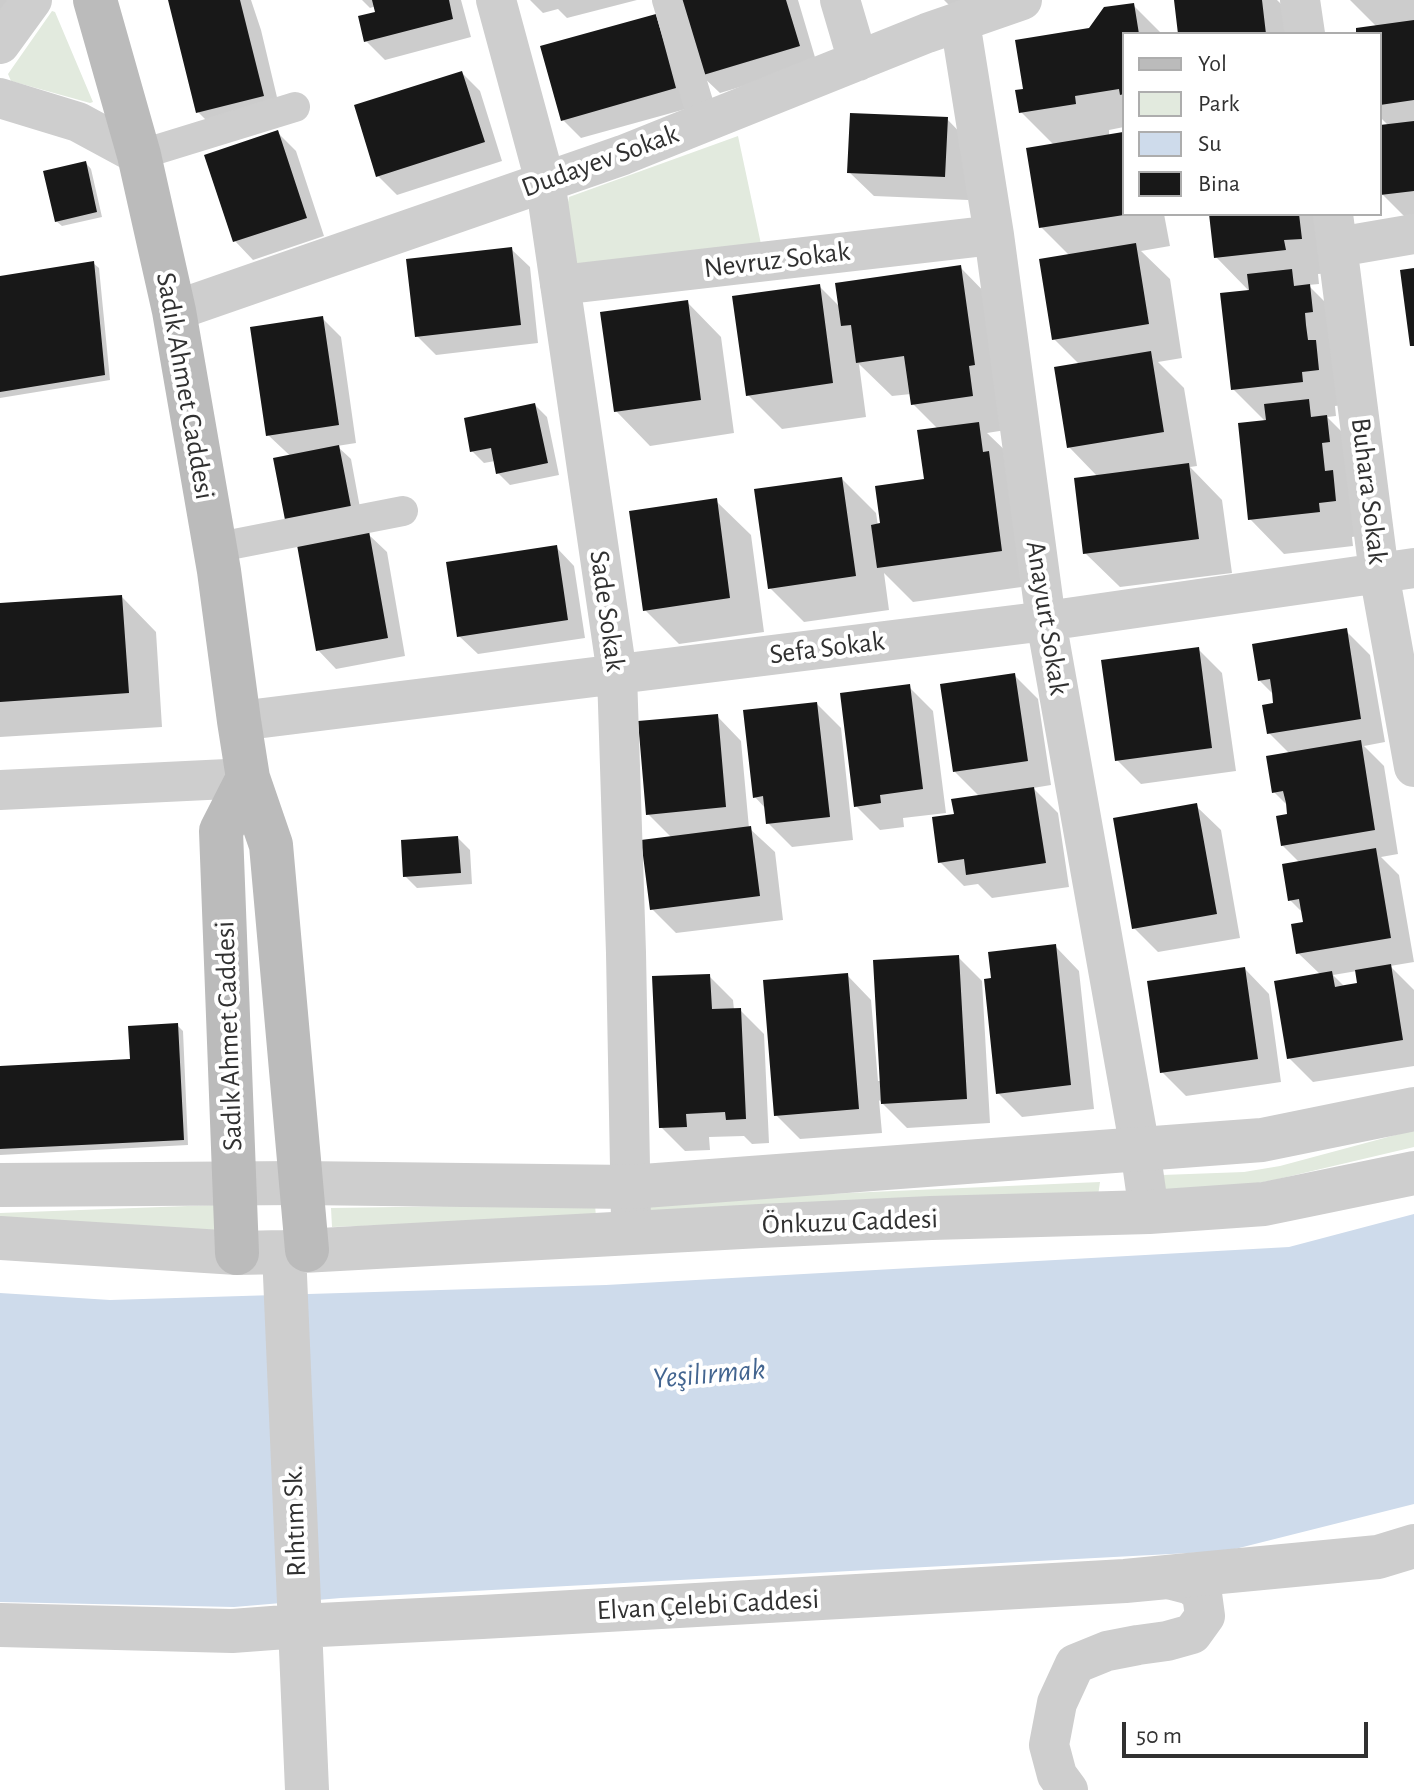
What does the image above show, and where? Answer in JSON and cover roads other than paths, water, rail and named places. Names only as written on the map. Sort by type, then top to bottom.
[{"type":"main road","name":"Sadık Ahmet Caddesi","points":[[95,0],[139,155],[174,311],[219,571],[248,778],[271,845],[300,1183],[296,1251]]},
{"type":"main road","name":"Sadık Ahmet Caddesi","points":[[237,1253],[221,831],[248,778]]},
{"type":"street","points":[[0,44],[32,0]]},
{"type":"street","name":"Sade Sokak","points":[[496,0],[545,181],[617,674],[632,1232]]},
{"type":"street","points":[[667,0],[704,122]]},
{"type":"street","points":[[840,0],[858,61]]},
{"type":"street","name":"Dudayev Sokak","points":[[174,311],[623,155],[858,61],[1022,0]]},
{"type":"street","points":[[1300,0],[1305,32]]},
{"type":"street","name":"Anayurt Sokak","points":[[960,22],[994,235],[1046,621],[1149,1212]]},
{"type":"street","points":[[0,98],[78,122],[139,155],[295,107]]},
{"type":"street","points":[[1335,230],[1414,234]]},
{"type":"street","name":"Buhara Sokak","points":[[1335,230],[1397,570],[1414,767]]},
{"type":"street","name":"Nevruz Sokak","points":[[560,285],[994,235]]},
{"type":"street","points":[[214,548],[403,511]]},
{"type":"street","name":"Sefa Sokak","points":[[239,721],[1046,621],[1397,570]]},
{"type":"street","points":[[0,790],[248,778]]},
{"type":"street","name":"Önkuzu Caddesi","points":[[0,1185],[300,1183],[630,1187],[1262,1140],[1414,1109]]},
{"type":"street","name":"Önkuzu Caddesi","points":[[0,1238],[237,1253],[931,1218],[1149,1212],[1264,1204],[1414,1173]]},
{"type":"street","name":"Rıhtım Sk.","points":[[296,1251],[299,1626],[307,1790]]},
{"type":"street","name":"Elvan Çelebi Caddesi","points":[[0,1625],[232,1631],[497,1617],[1164,1578],[1378,1557],[1414,1546]]},
{"type":"street","points":[[1068,1790],[1057,1775],[1049,1745],[1057,1703],[1075,1664],[1107,1651],[1192,1634],[1205,1616],[1202,1594],[1191,1585],[1164,1578]]},
{"type":"water","name":"Yeşilırmak","points":[[1414,1214],[1414,1504],[1227,1551],[341,1598],[234,1607],[0,1602],[0,1293],[110,1300],[606,1285],[1289,1247]]}]
